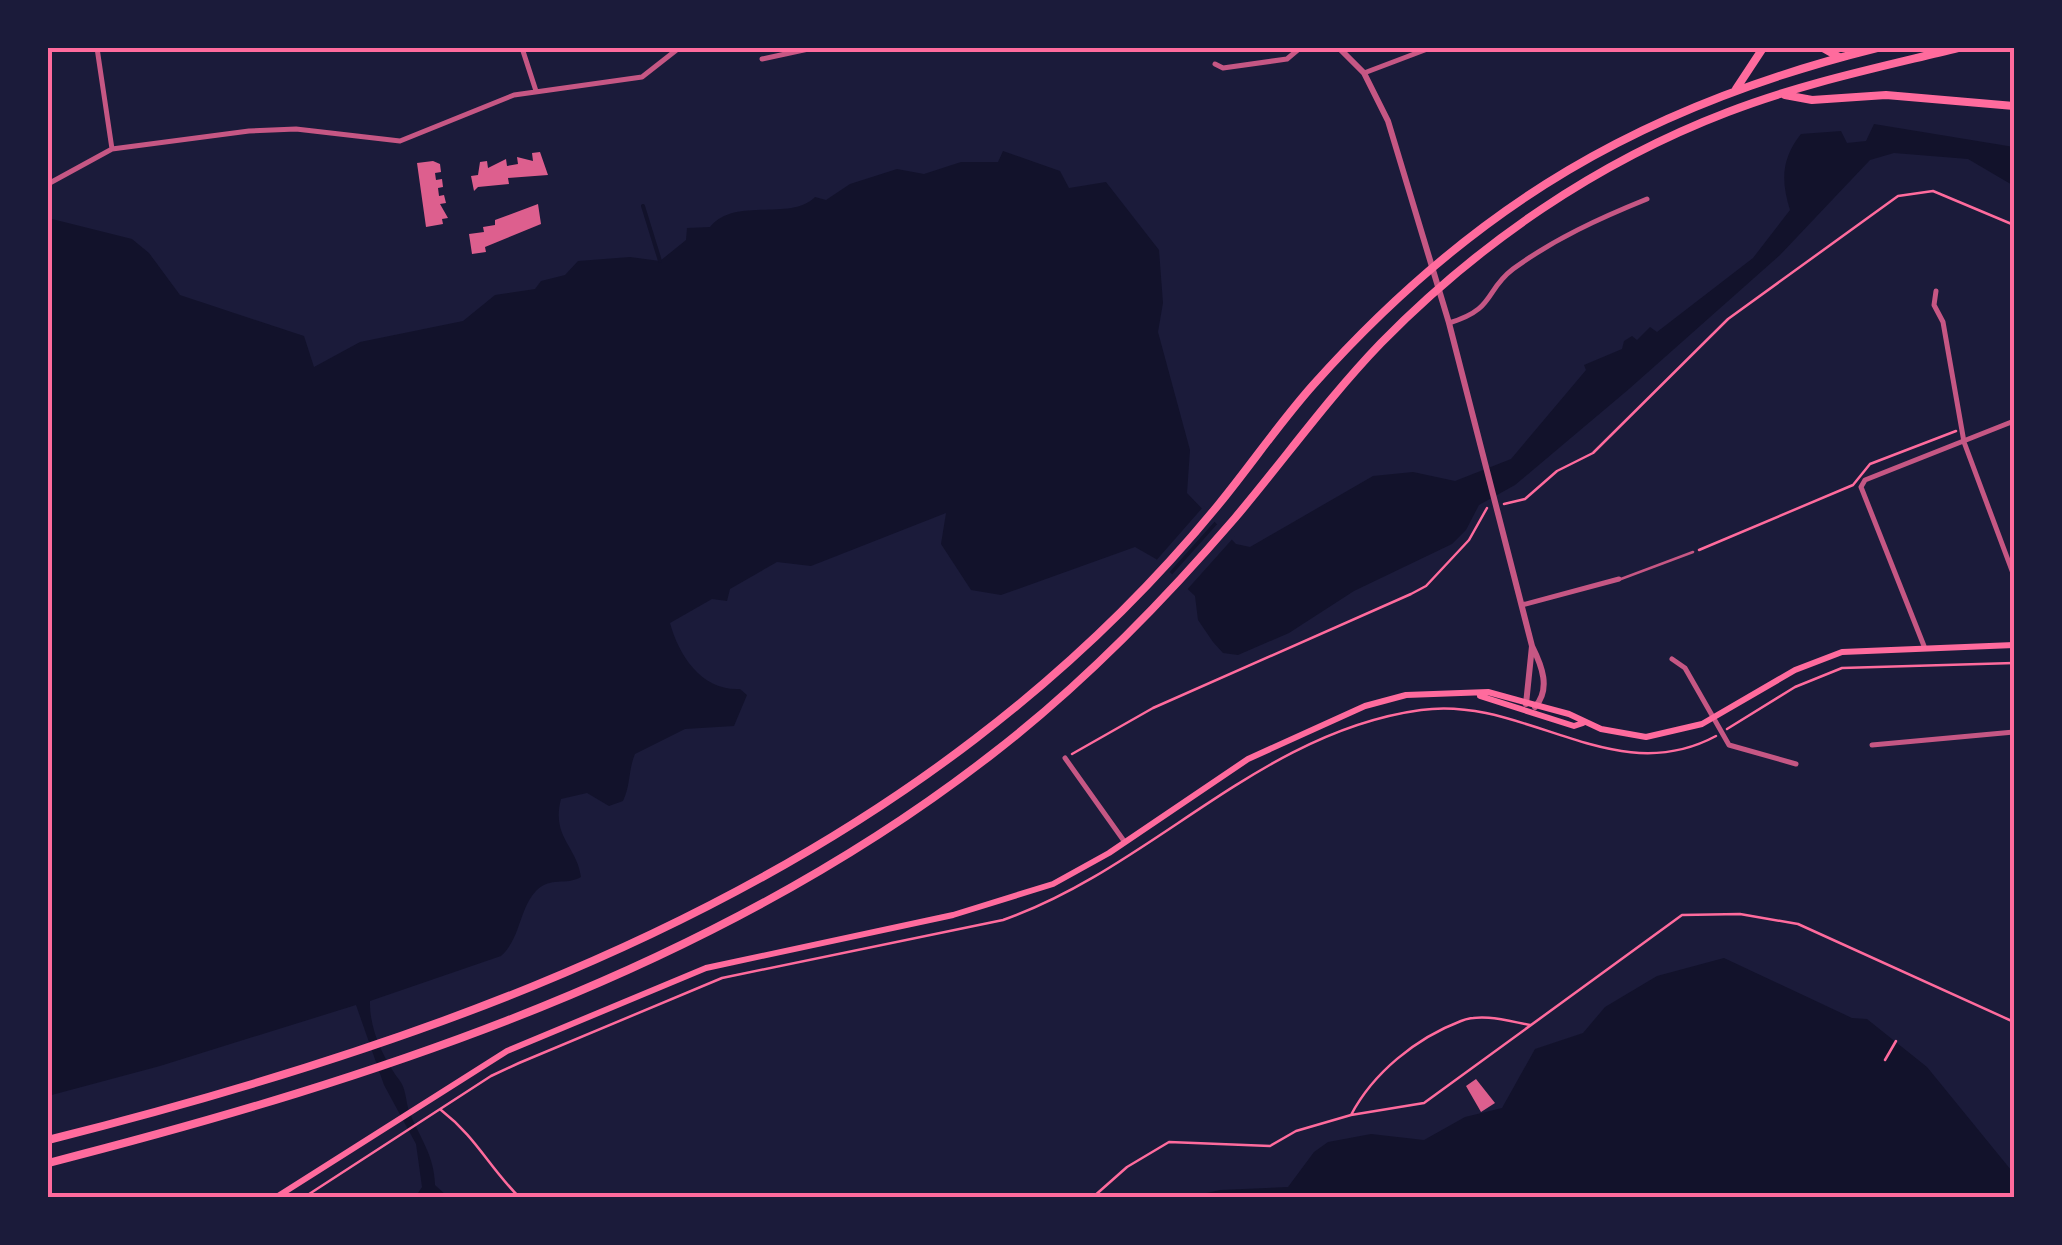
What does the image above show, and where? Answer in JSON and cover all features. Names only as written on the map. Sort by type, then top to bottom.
[{"type":"highway","points":[[1736,89],[1763,48]]},
{"type":"highway","points":[[1823,48],[1838,57]]},
{"type":"highway","points":[[48,1140],[197,1100],[366,1046],[622,947],[742,891],[813,850],[975,739],[1056,672],[1149,582],[1219,504],[1311,388],[1417,280],[1525,194],[1595,152],[1736,89],[1877,48]]},
{"type":"highway","points":[[48,1163],[394,1060],[638,967],[774,899],[836,862],[990,756],[1043,713],[1165,597],[1370,355],[1458,272],[1602,170],[1672,135],[1780,94],[1958,48]]},
{"type":"highway","points":[[1780,94],[1812,100],[1886,95],[2014,106]]},
{"type":"main road","points":[[1480,696],[1488,692],[1540,704],[1583,723],[1646,737],[1682,732],[1818,660],[1860,648],[2014,644]]},
{"type":"main road","points":[[275,1198],[507,1051],[706,968],[997,903],[1067,877],[1227,771],[1331,718],[1406,696],[1480,696],[1574,726],[1583,723]]},
{"type":"street","points":[[97,48],[112,149]]},
{"type":"street","points":[[522,48],[536,92]]},
{"type":"street","points":[[48,184],[112,149],[249,131],[296,130],[400,141],[444,127],[494,101],[642,77],[679,48]]},
{"type":"street","points":[[762,59],[812,48]]},
{"type":"street","points":[[1215,64],[1223,68],[1287,59],[1300,48]]},
{"type":"street","points":[[1339,48],[1364,73],[1388,121],[1449,323],[1543,676],[1540,704],[1529,709],[1525,701],[1532,646]]},
{"type":"street","points":[[1364,73],[1430,48]]},
{"type":"street","points":[[1449,323],[1480,311],[1512,270],[1564,236],[1646,199]]},
{"type":"street","points":[[1936,291],[1934,305],[1943,322],[1965,428],[1964,442],[2014,576]]},
{"type":"street","points":[[1924,646],[1863,500],[1865,480],[2014,421]]},
{"type":"street","points":[[1522,605],[1619,579]]},
{"type":"street","points":[[1672,658],[1685,668],[1722,733],[1737,750],[1796,764]]},
{"type":"street","points":[[1872,745],[2014,732]]},
{"type":"street","points":[[1066,758],[1124,841]]},
{"type":"lane","points":[[1619,579],[1650,572],[1693,552]]},
{"type":"path","points":[[1525,498],[1557,472],[1608,441],[1728,318],[1898,196],[1924,190],[1943,194],[2014,225]]},
{"type":"path","points":[[1693,552],[1853,485],[1870,464],[1965,428]]},
{"type":"path","points":[[1066,758],[1153,708],[1411,594],[1434,578],[1474,532]]},
{"type":"path","points":[[304,1198],[428,1116],[519,1064],[722,978],[973,927],[1038,908],[1117,868],[1269,764],[1373,721],[1421,710],[1454,708],[1492,713],[1631,755],[1676,752],[1722,733],[1795,687],[1842,668],[2014,662]]},
{"type":"path","points":[[1092,1198],[1127,1166],[1170,1142],[1270,1146],[1296,1131],[1352,1115],[1424,1103],[1655,931],[1674,918],[1693,914],[1754,915],[1798,924],[2014,1022]]},
{"type":"path","points":[[1352,1115],[1366,1086],[1385,1068],[1462,1020],[1487,1017],[1530,1025]]},
{"type":"path","points":[[1886,1060],[1896,1041]]},
{"type":"path","points":[[440,1109],[472,1135],[492,1170],[520,1198]]},
{"type":"shaded area","points":[[1874,124],[2014,147],[2014,186],[1968,159],[1894,153],[1870,160],[1780,255],[1629,389],[1515,485],[1479,505],[1466,530],[1452,544],[1354,591],[1289,633],[1238,655],[1223,653],[1213,642],[1198,620],[1195,596],[1156,559],[1135,547],[1001,595],[971,590],[941,544],[946,513],[811,566],[777,562],[730,589],[727,601],[712,599],[670,623],[679,648],[694,669],[714,684],[740,689],[747,695],[734,726],[685,729],[635,754],[623,801],[609,806],[587,793],[561,799],[559,823],[581,877],[541,886],[530,898],[513,941],[501,956],[370,1001],[379,1044],[404,1088],[409,1111],[429,1155],[435,1185],[448,1197],[400,1197],[418,1193],[422,1187],[416,1144],[384,1085],[356,1005],[48,1096],[48,218],[132,239],[149,253],[180,295],[304,336],[314,367],[360,342],[463,321],[495,295],[535,289],[541,281],[565,275],[578,261],[630,257],[660,261],[686,240],[687,228],[710,227],[733,213],[792,208],[815,197],[826,200],[850,184],[897,169],[924,174],[961,162],[998,162],[1003,151],[1060,171],[1069,188],[1106,182],[1159,250],[1163,303],[1158,332],[1190,450],[1187,493],[1236,544],[1250,547],[1373,476],[1413,472],[1455,481],[1511,459],[1586,370],[1584,365],[1622,349],[1624,341],[1632,336],[1637,340],[1650,327],[1657,332],[1753,258],[1790,210],[1785,170],[1801,134],[1841,131],[1847,143],[1866,141]]},
{"type":"shaded area","points":[[1724,958],[1852,1018],[1867,1019],[1927,1067],[2011,1170],[2014,1198],[1184,1198],[1220,1190],[1288,1187],[1314,1152],[1328,1142],[1371,1134],[1424,1140],[1465,1117],[1502,1108],[1535,1049],[1583,1033],[1605,1007],[1657,976]]},
{"type":"pier","points":[[1204,506],[1217,519],[1166,576],[1154,563]]},
{"type":"pier","points":[[1220,521],[1235,536],[1184,593],[1169,578]]},
{"type":"building","points":[[540,152],[548,175],[508,178],[509,184],[478,187],[474,191],[471,176],[478,175],[480,162],[487,161],[488,168],[506,159],[507,166],[518,164],[517,157],[533,161],[532,153]]},
{"type":"building","points":[[417,163],[440,164],[436,180],[442,179],[439,196],[444,195],[446,203],[440,204],[448,218],[442,219],[443,224],[426,227]]},
{"type":"building","points":[[538,204],[541,224],[485,247],[486,252],[472,254],[469,234],[484,232],[483,227],[495,225],[495,220]]},
{"type":"building","points":[[1476,1079],[1495,1103],[1481,1112],[1466,1086]]},
{"type":"waterway","points":[[643,206],[660,261]]}]
